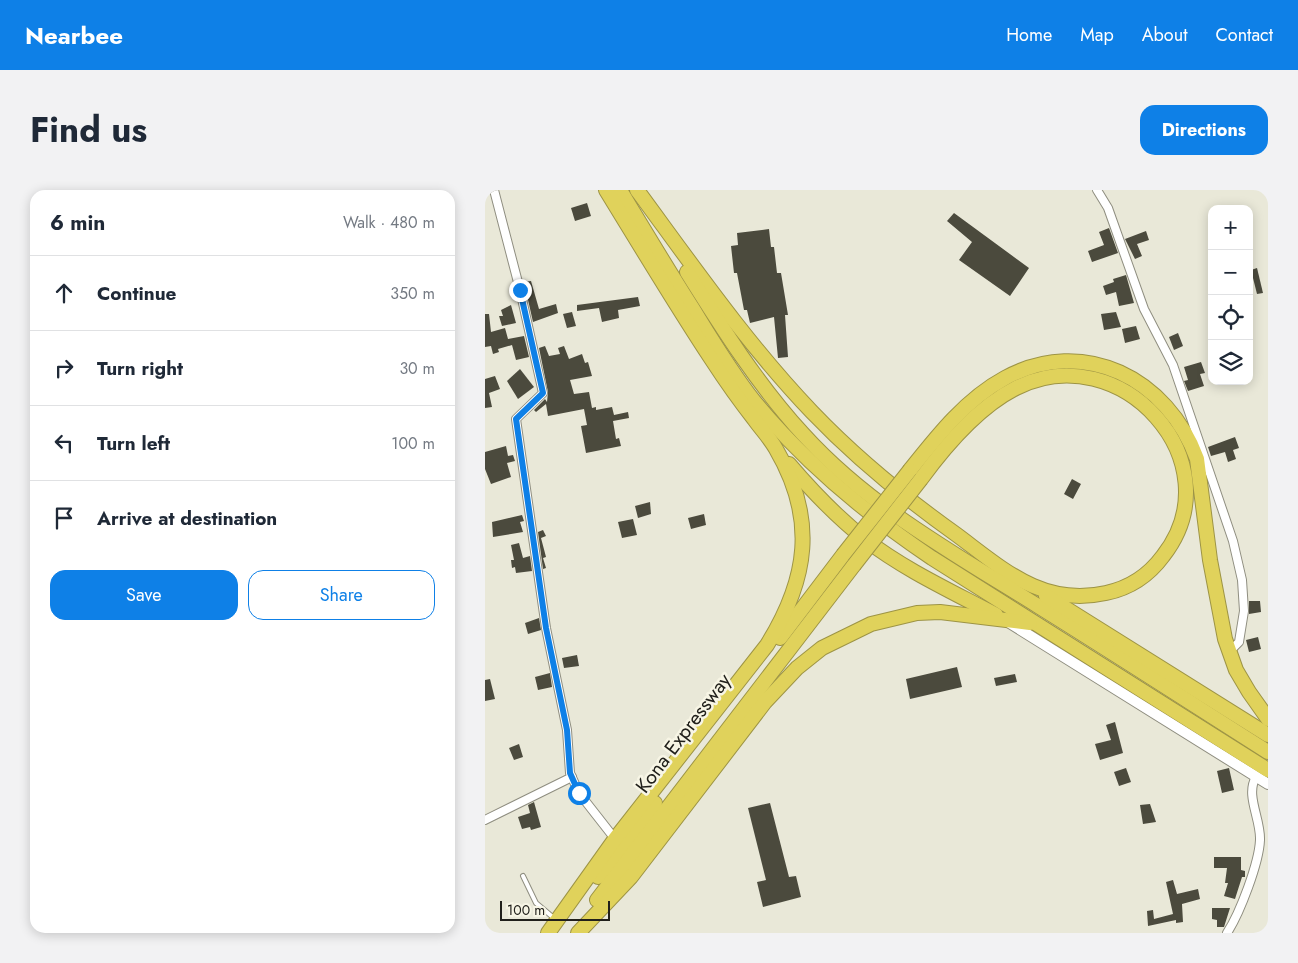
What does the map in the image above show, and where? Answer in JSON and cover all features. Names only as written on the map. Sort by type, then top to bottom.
[{"type":"highway","points":[[606,190],[712,360],[776,448],[817,495],[866,539],[899,561],[1001,618]]},
{"type":"highway","points":[[620,190],[729,366],[753,399],[799,452],[829,481],[890,530],[1040,626],[1262,773]]},
{"type":"highway","points":[[637,190],[740,328],[812,412],[876,474],[1007,572],[1268,735]]},
{"type":"highway","points":[[637,190],[720,324],[760,382],[803,434],[846,476],[929,539],[1268,752]]},
{"type":"highway","points":[[848,560],[910,470],[941,432],[994,385],[1027,368],[1052,362],[1080,362],[1113,370],[1141,383],[1156,395],[1177,418],[1197,459],[1210,560],[1221,621],[1229,652],[1249,692],[1268,719]]},
{"type":"highway","points":[[848,560],[921,479],[945,448],[972,421],[1001,398],[1030,382],[1063,376],[1094,379],[1120,388],[1147,407],[1169,434],[1180,458],[1184,498],[1180,527],[1167,552],[1149,572],[1139,580],[1108,593],[1063,596],[1033,587]]},
{"type":"highway","points":[[552,929],[615,839],[767,645],[785,615],[797,585],[802,558],[803,536],[794,486],[776,448]]},
{"type":"highway","name":"Kona Expressway","points":[[552,929],[615,856],[848,560]]},
{"type":"highway","name":"Kona Expressway","points":[[571,933],[848,560]]},
{"type":"highway","points":[[578,933],[631,876],[765,702],[810,657],[855,630],[901,616],[940,612],[1001,618],[1040,626]]},
{"type":"street","points":[[494,190],[520,290],[543,393],[516,419],[545,618],[567,730],[572,777],[579,793],[615,839]]},
{"type":"street","points":[[1097,190],[1108,208],[1144,309],[1173,365],[1233,541],[1243,580],[1243,611],[1239,642],[1229,652]]},
{"type":"street","points":[[1001,618],[1262,773],[1268,784]]},
{"type":"street","points":[[1227,933],[1236,917],[1259,847],[1260,823],[1251,788],[1262,773]]},
{"type":"street","points":[[485,820],[572,777]]},
{"type":"street","points":[[1259,847],[1268,845]]},
{"type":"lane","points":[[523,876],[536,903],[552,929]]},
{"type":"building","points":[[587,203],[591,216],[575,221],[571,208]]},
{"type":"building","points":[[954,213],[1029,268],[1010,296],[959,260],[972,242],[947,221]]},
{"type":"building","points":[[1109,228],[1118,253],[1092,262],[1088,251],[1104,245],[1099,232]]},
{"type":"building","points":[[769,229],[771,247],[774,247],[777,273],[781,273],[788,315],[785,315],[788,357],[778,358],[774,317],[750,323],[747,310],[744,310],[737,273],[734,273],[731,246],[738,245],[737,233]]},
{"type":"building","points":[[1146,231],[1149,240],[1137,244],[1142,256],[1135,259],[1125,239]]},
{"type":"building","points":[[1257,268],[1263,293],[1257,294],[1253,269]]},
{"type":"building","points":[[1126,275],[1134,303],[1119,306],[1116,292],[1106,295],[1103,286],[1114,282],[1113,279]]},
{"type":"building","points":[[531,281],[539,309],[556,304],[558,313],[533,322],[524,282]]},
{"type":"building","points":[[638,297],[640,306],[618,310],[619,318],[602,322],[599,308],[577,311],[577,305]]},
{"type":"building","points":[[511,305],[516,323],[502,326],[499,316],[503,316],[501,310]]},
{"type":"building","points":[[572,312],[576,326],[567,328],[563,314]]},
{"type":"building","points":[[1116,312],[1121,327],[1104,330],[1101,314]]},
{"type":"building","points":[[485,314],[489,314],[491,332],[505,328],[508,339],[524,336],[529,357],[516,360],[512,345],[498,349],[499,352],[493,354],[491,346],[485,347]]},
{"type":"building","points":[[1136,326],[1140,339],[1125,343],[1122,329]]},
{"type":"building","points":[[1178,333],[1183,346],[1174,350],[1169,337]]},
{"type":"building","points":[[545,346],[549,356],[560,354],[558,348],[564,346],[569,359],[582,354],[585,363],[588,362],[592,376],[570,380],[574,394],[589,392],[592,408],[596,407],[596,410],[612,407],[614,415],[628,412],[629,418],[613,421],[616,439],[619,438],[621,446],[586,453],[581,426],[587,425],[584,409],[548,416],[546,404],[536,412],[534,410],[545,399],[547,402],[548,392],[539,348]]},
{"type":"building","points":[[1201,362],[1205,373],[1200,374],[1204,386],[1188,391],[1184,381],[1188,380],[1184,367]]},
{"type":"building","points":[[520,369],[534,387],[518,399],[507,381]]},
{"type":"building","points":[[495,376],[500,389],[489,393],[492,407],[485,408],[485,379]]},
{"type":"building","points":[[1235,437],[1239,448],[1233,450],[1236,459],[1228,462],[1225,452],[1211,456],[1208,447]]},
{"type":"building","points":[[506,446],[508,456],[513,455],[515,461],[507,463],[511,477],[491,484],[485,469],[485,452]]},
{"type":"building","points":[[1072,479],[1081,484],[1073,499],[1064,494]]},
{"type":"building","points":[[650,502],[651,514],[638,518],[635,506]]},
{"type":"building","points":[[704,514],[706,525],[691,529],[688,518]]},
{"type":"building","points":[[522,515],[524,521],[520,522],[523,532],[493,537],[492,522]]},
{"type":"building","points":[[633,519],[637,535],[622,538],[618,522]]},
{"type":"building","points":[[543,530],[546,536],[541,538],[546,557],[543,558],[546,568],[543,569],[538,532]]},
{"type":"building","points":[[519,543],[523,558],[530,556],[532,571],[516,573],[515,567],[512,568],[511,560],[514,560],[511,545]]},
{"type":"building","points":[[1249,601],[1260,601],[1261,612],[1249,614]]},
{"type":"building","points":[[539,618],[541,630],[528,634],[525,623]]},
{"type":"building","points":[[1258,637],[1261,649],[1249,652],[1246,640]]},
{"type":"building","points":[[577,655],[579,666],[564,668],[562,658]]},
{"type":"building","points":[[957,667],[962,687],[910,699],[906,679]]},
{"type":"building","points":[[550,673],[552,687],[538,690],[535,677]]},
{"type":"building","points":[[1015,674],[1017,682],[996,686],[994,678]]},
{"type":"building","points":[[490,679],[495,699],[485,701],[485,680]]},
{"type":"building","points":[[1115,722],[1123,753],[1100,760],[1095,744],[1111,740],[1106,725]]},
{"type":"building","points":[[519,744],[523,757],[514,760],[509,748]]},
{"type":"building","points":[[1126,768],[1131,782],[1119,786],[1114,772]]},
{"type":"building","points":[[1229,768],[1234,790],[1222,793],[1217,771]]},
{"type":"building","points":[[534,802],[541,827],[531,830],[530,827],[522,829],[518,817],[530,813],[528,805]]},
{"type":"building","points":[[770,803],[789,877],[796,876],[801,897],[763,907],[757,882],[766,880],[748,808]]},
{"type":"building","points":[[1150,804],[1156,822],[1143,824],[1140,805]]},
{"type":"building","points":[[1214,857],[1241,857],[1241,870],[1245,871],[1245,877],[1242,877],[1235,899],[1224,896],[1228,883],[1225,883],[1227,868],[1214,868]]},
{"type":"building","points":[[1173,880],[1177,894],[1198,889],[1200,899],[1182,904],[1183,922],[1176,923],[1176,920],[1148,926],[1147,911],[1153,910],[1154,919],[1173,914],[1166,882]]},
{"type":"building","points":[[1212,908],[1230,908],[1224,927],[1217,927],[1217,920],[1212,919]]},
{"type":"route","points":[[520,290],[543,393],[516,419],[546,628],[567,730],[570,773],[579,793]]}]
